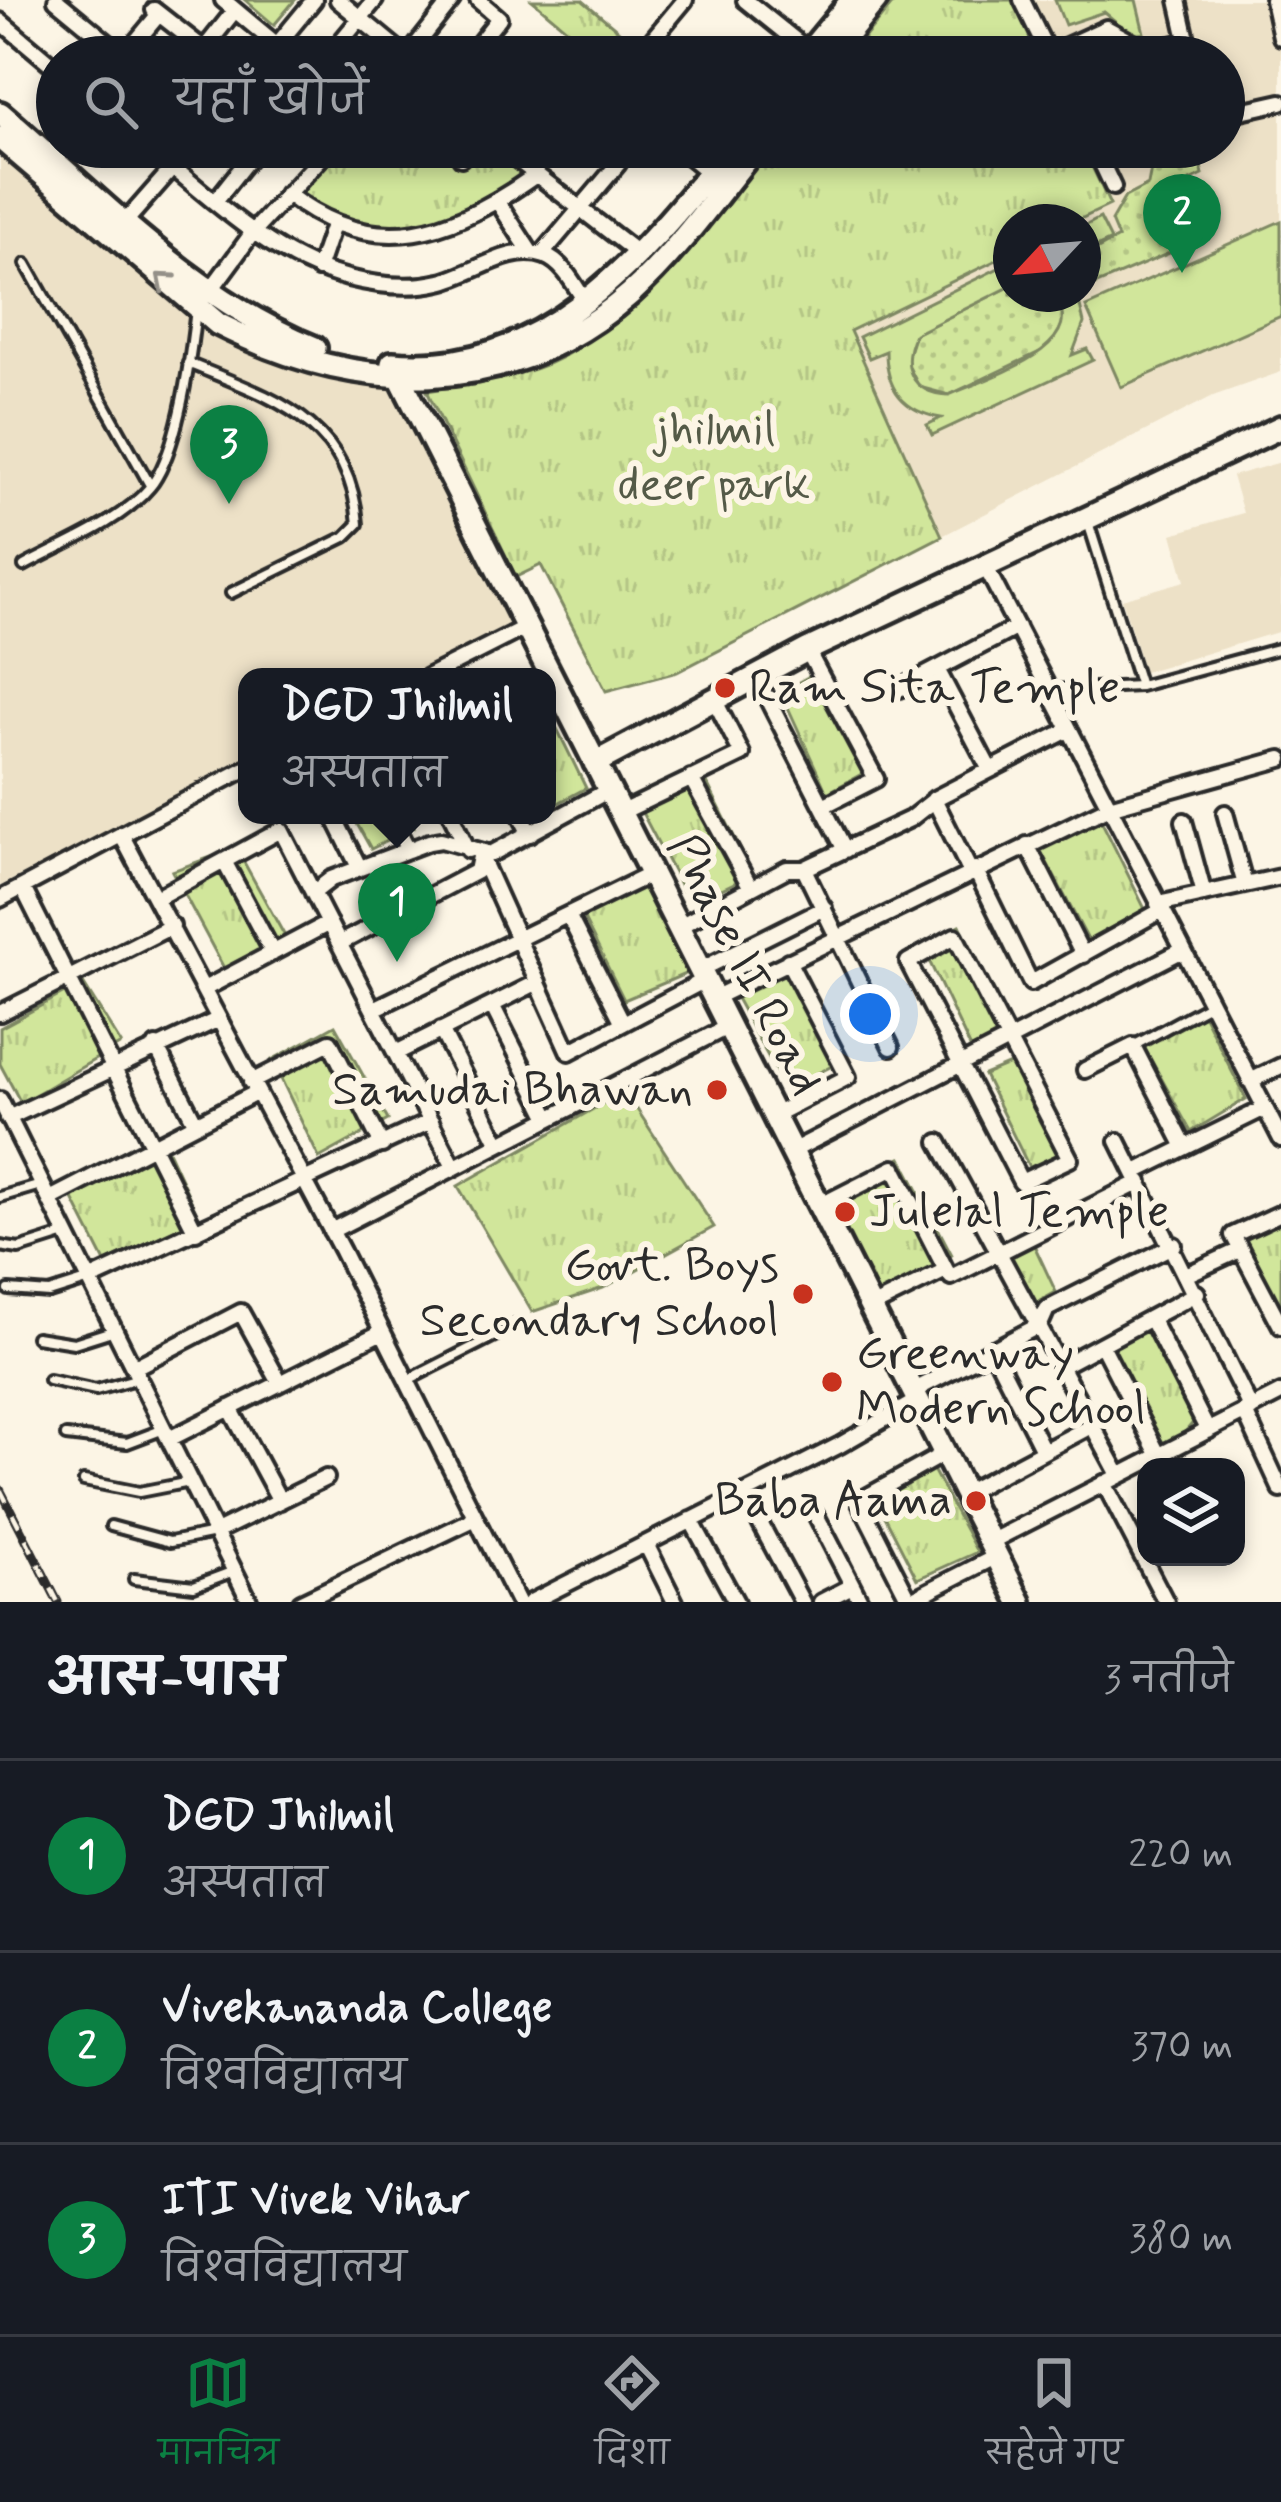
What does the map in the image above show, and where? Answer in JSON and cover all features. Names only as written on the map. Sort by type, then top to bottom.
[{"type":"street","points":[[56,0],[100,36]]},
{"type":"street","points":[[284,36],[314,0]]},
{"type":"street","points":[[338,0],[382,36]]},
{"type":"street","points":[[345,36],[375,0]]},
{"type":"street","points":[[424,36],[452,0]]},
{"type":"street","points":[[478,0],[500,18],[486,36]]},
{"type":"street","points":[[655,36],[685,0]]},
{"type":"street","points":[[746,0],[790,36]]},
{"type":"street","points":[[828,36],[852,0]]},
{"type":"street","points":[[837,36],[876,0]]},
{"type":"street","points":[[1022,0],[1040,36]]},
{"type":"street","points":[[1178,0],[1186,36]]},
{"type":"street","points":[[1273,0],[1281,37]]},
{"type":"street","points":[[216,36],[229,5],[258,36]]},
{"type":"street","points":[[140,36],[157,12],[187,36]]},
{"type":"street","points":[[0,21],[36,51]]},
{"type":"street","points":[[1089,36],[1106,28],[1121,36]]},
{"type":"street","points":[[1245,110],[1281,102]]},
{"type":"street","points":[[0,113],[36,148]]},
{"type":"street","points":[[0,138],[36,165]]},
{"type":"street","points":[[40,168],[120,228]]},
{"type":"street","points":[[57,168],[120,228],[258,344],[444,378],[525,359],[585,329],[632,292],[722,168]]},
{"type":"street","points":[[120,228],[174,168],[254,231],[318,269],[353,280],[423,285],[536,254],[582,210],[615,168]]},
{"type":"street","points":[[216,200],[241,168]]},
{"type":"street","points":[[203,300],[254,231],[311,168]]},
{"type":"street","points":[[528,168],[640,255]]},
{"type":"street","points":[[704,168],[717,179]]},
{"type":"street","points":[[399,370],[520,340],[587,304],[730,168]]},
{"type":"street","points":[[1104,168],[1113,187]]},
{"type":"street","points":[[287,194],[333,225],[388,235],[428,231],[498,202],[537,175]]},
{"type":"street","points":[[498,202],[536,254],[555,261],[587,304]]},
{"type":"street","points":[[318,269],[333,225]]},
{"type":"street","name":"Phase II Road","points":[[399,370],[542,668]]},
{"type":"street","points":[[595,763],[755,675],[1281,427]]},
{"type":"street","points":[[984,564],[1281,1139]]},
{"type":"street","points":[[445,668],[526,627]]},
{"type":"street","points":[[899,689],[1017,627]]},
{"type":"street","points":[[807,650],[876,779],[823,806]]},
{"type":"street","points":[[937,669],[990,770]]},
{"type":"street","points":[[755,675],[845,850]]},
{"type":"street","points":[[620,813],[742,754],[713,698]]},
{"type":"street","name":"Phase II Road","points":[[556,700],[609,790],[1020,1602]]},
{"type":"street","points":[[678,927],[787,869],[804,869],[910,819],[934,800],[1068,730]]},
{"type":"street","points":[[706,982],[788,961],[1109,807],[1281,759]]},
{"type":"street","points":[[0,899],[238,773]]},
{"type":"street","points":[[691,778],[751,888]]},
{"type":"street","points":[[556,820],[609,790]]},
{"type":"street","points":[[934,800],[1031,982],[1160,907],[1281,877]]},
{"type":"street","points":[[1225,813],[1245,885]]},
{"type":"street","points":[[1184,821],[1204,894]]},
{"type":"street","points":[[338,824],[359,867]]},
{"type":"street","points":[[395,824],[408,850]]},
{"type":"street","points":[[456,824],[520,940],[569,1052],[706,982],[824,908]]},
{"type":"street","points":[[524,824],[530,835]]},
{"type":"street","points":[[313,893],[359,867],[441,840],[474,853],[549,824]]},
{"type":"street","points":[[157,898],[281,830],[454,1167]]},
{"type":"street","points":[[122,836],[331,1231],[518,1602]]},
{"type":"street","points":[[1027,845],[1083,955]]},
{"type":"street","points":[[340,943],[477,871],[474,853]]},
{"type":"street","points":[[225,863],[273,953]]},
{"type":"street","points":[[804,869],[891,1047]]},
{"type":"street","points":[[520,940],[651,874]]},
{"type":"street","points":[[23,888],[196,1232]]},
{"type":"street","points":[[568,916],[623,1023]]},
{"type":"street","points":[[204,989],[329,922]]},
{"type":"street","points":[[0,1013],[172,926]]},
{"type":"street","points":[[374,1009],[514,936],[520,940]]},
{"type":"street","points":[[955,936],[1010,1040],[1070,1159],[1021,1182],[908,962],[955,936]]},
{"type":"street","points":[[792,1151],[1183,950]]},
{"type":"street","points":[[774,1115],[848,1077],[788,961]]},
{"type":"street","points":[[398,1052],[538,982]]},
{"type":"street","points":[[492,1005],[549,1118]]},
{"type":"street","points":[[6,1122],[114,1064],[219,1019]]},
{"type":"street","points":[[331,1231],[729,1026]]},
{"type":"street","points":[[441,1030],[499,1144]]},
{"type":"street","points":[[46,1191],[196,1124],[329,1042],[382,1144]]},
{"type":"street","points":[[156,1046],[196,1124]]},
{"type":"street","points":[[1085,1070],[1133,1046],[1185,1147]]},
{"type":"street","points":[[1250,1081],[1279,1072]]},
{"type":"street","points":[[0,1100],[6,1122],[68,1233],[250,1602]]},
{"type":"street","points":[[820,1206],[894,1168],[951,1277],[1265,1108]]},
{"type":"street","points":[[91,1280],[431,1121]]},
{"type":"street","points":[[1118,1141],[1197,1293],[1281,1490]]},
{"type":"street","points":[[939,1142],[1119,1475]]},
{"type":"street","points":[[1281,1213],[1233,1234],[1281,1326]]},
{"type":"street","points":[[532,1602],[744,1493],[1040,1325],[1047,1309],[1174,1245]]},
{"type":"street","points":[[1188,1274],[1240,1250]]},
{"type":"street","points":[[871,1307],[946,1270]]},
{"type":"street","points":[[1061,1366],[1197,1293]]},
{"type":"street","points":[[138,1372],[241,1312],[280,1383]]},
{"type":"street","points":[[1151,1319],[1208,1430]]},
{"type":"street","points":[[168,1433],[230,1408],[382,1332]]},
{"type":"street","points":[[1102,1345],[1159,1456]]},
{"type":"street","points":[[992,1349],[1043,1450]]},
{"type":"street","points":[[945,1453],[859,1501],[909,1601],[1104,1483],[1281,1394]]},
{"type":"street","points":[[230,1408],[280,1501]]},
{"type":"street","points":[[965,1493],[1089,1426]]},
{"type":"street","points":[[1263,1456],[1281,1448]]},
{"type":"street","points":[[216,1532],[326,1478]]},
{"type":"street","points":[[1104,1483],[1166,1602]]},
{"type":"street","points":[[744,1493],[802,1602]]},
{"type":"street","points":[[816,1515],[861,1602]]},
{"type":"street","points":[[301,1602],[476,1518]]},
{"type":"street","points":[[692,1520],[736,1602]]},
{"type":"street","points":[[647,1546],[668,1600]]},
{"type":"street","points":[[820,1602],[852,1586]]},
{"type":"lane","points":[[26,264],[150,486]]},
{"type":"lane","points":[[24,566],[108,519],[150,486],[163,461],[203,300]]},
{"type":"lane","points":[[188,363],[310,419],[334,454],[357,512],[358,524],[345,537],[231,593]]},
{"type":"lane","points":[[1086,515],[1140,686]]},
{"type":"lane","points":[[1050,690],[1140,686],[1281,648]]},
{"type":"lane","points":[[1133,1046],[1211,1004]]},
{"type":"lane","points":[[0,1197],[46,1191]]},
{"type":"lane","points":[[0,1246],[20,1249],[68,1233]]},
{"type":"lane","points":[[9,1290],[49,1293],[91,1280]]},
{"type":"lane","points":[[406,1380],[520,1323]]},
{"type":"lane","points":[[36,1337],[74,1343],[116,1329]]},
{"type":"lane","points":[[49,1380],[96,1390],[138,1372]]},
{"type":"lane","points":[[66,1436],[128,1443],[168,1433]]},
{"type":"lane","points":[[84,1481],[139,1492],[192,1481]]},
{"type":"lane","points":[[111,1526],[170,1542],[216,1532]]},
{"type":"lane","points":[[134,1579],[194,1586],[235,1570]]},
{"type":"shaded area","points":[[1014,0],[1281,0],[1281,372],[1213,396],[942,536],[849,331],[993,262],[993,312],[1101,312],[1101,208],[1110,204],[1093,168],[1245,168],[1245,36],[1031,36]]},
{"type":"shaded area","points":[[0,145],[217,324],[400,377],[515,631],[440,668],[238,668],[238,767],[0,886]]},
{"type":"shaded area","points":[[1281,462],[1281,631],[1144,672],[1122,599],[1185,581],[1172,534],[1243,513],[1232,476]]},
{"type":"green space","points":[[245,0],[295,0],[274,25]]},
{"type":"green space","points":[[532,0],[582,0],[619,31],[617,36],[575,36]]},
{"type":"green space","points":[[896,0],[1014,0],[1031,36],[866,36]]},
{"type":"green space","points":[[1055,0],[1136,0],[1144,33],[1132,35],[1104,12],[1065,25]]},
{"type":"green space","points":[[321,168],[520,168],[528,175],[451,225],[342,228],[298,196]]},
{"type":"green space","name":"jhilmil deer park","points":[[755,168],[1093,168],[1110,205],[1101,209],[1101,204],[993,204],[993,262],[850,331],[942,536],[677,672],[606,691],[541,565],[516,577],[427,391],[496,379],[568,354],[600,332],[664,272]]},
{"type":"green space","points":[[1151,168],[1202,168],[1203,175],[1190,181],[1200,240],[1101,282],[1101,247],[1118,238],[1111,221],[1125,197],[1148,185]]},
{"type":"green space","points":[[1101,220],[1111,240],[1101,245]]},
{"type":"green space","points":[[1281,221],[1281,316],[1121,387],[1088,312],[1101,312],[1101,300]]},
{"type":"green space","points":[[993,271],[993,295],[915,334],[909,367],[918,384],[949,395],[1009,370],[1048,345],[1060,329],[1061,312],[1081,312],[1084,323],[1072,355],[1087,349],[1093,360],[932,435],[927,425],[941,418],[907,404],[889,377],[886,351],[869,358],[859,337]]},
{"type":"green space","points":[[993,295],[993,312],[1063,312],[1063,324],[1050,347],[949,395],[919,387],[906,361],[915,334]]},
{"type":"green space","points":[[824,668],[878,765],[827,793],[781,692]]},
{"type":"green space","points":[[556,726],[586,788],[556,804]]},
{"type":"green space","points":[[703,775],[753,874],[715,892],[707,878],[683,890],[639,807]]},
{"type":"green space","points":[[1096,810],[1145,909],[1088,940],[1035,840]]},
{"type":"green space","points":[[357,824],[414,827],[371,849]]},
{"type":"green space","points":[[236,848],[287,940],[226,972],[172,871]]},
{"type":"green space","points":[[637,875],[690,972],[624,1000],[576,903]]},
{"type":"green space","points":[[960,925],[1011,1035],[972,1051],[922,946]]},
{"type":"green space","points":[[795,962],[846,1059],[786,1089],[732,991]]},
{"type":"green space","points":[[83,983],[121,1044],[21,1103],[0,1064],[0,1028]]},
{"type":"green space","points":[[1200,1008],[1246,1099],[1191,1132],[1139,1038]]},
{"type":"green space","points":[[335,1025],[388,1120],[319,1158],[272,1060]]},
{"type":"green space","points":[[1027,1057],[1073,1147],[1030,1169],[984,1075]]},
{"type":"green space","points":[[625,1091],[714,1227],[603,1288],[532,1312],[458,1186]]},
{"type":"green space","points":[[167,1149],[199,1218],[105,1262],[72,1197]]},
{"type":"green space","points":[[901,1158],[952,1255],[880,1296],[825,1193]]},
{"type":"green space","points":[[1281,1218],[1281,1314],[1242,1237]]},
{"type":"green space","points":[[1033,1243],[1056,1292],[1029,1307],[1004,1258]]},
{"type":"green space","points":[[1149,1324],[1197,1418],[1185,1432],[1159,1447],[1107,1345]]},
{"type":"green space","points":[[930,1464],[977,1552],[917,1579],[873,1493]]},
{"type":"railway","points":[[0,1489],[58,1602]]},
{"type":"place","name":"Vivekananda College","points":[[1182,273]]},
{"type":"place","name":"ITI Vivek Vihar","points":[[229,504]]},
{"type":"place","name":"Ram Sita Temple","points":[[725,688]]},
{"type":"place","name":"DGD Jhilmil","points":[[397,962]]},
{"type":"place","name":"Samudai Bhawan","points":[[717,1090]]},
{"type":"place","name":"Julelal Temple","points":[[845,1212]]},
{"type":"place","name":"Govt. Boys Secondary School","points":[[803,1294]]},
{"type":"place","name":"Greenway Modern School","points":[[832,1382]]},
{"type":"place","name":"Baba Aama","points":[[976,1501]]}]
